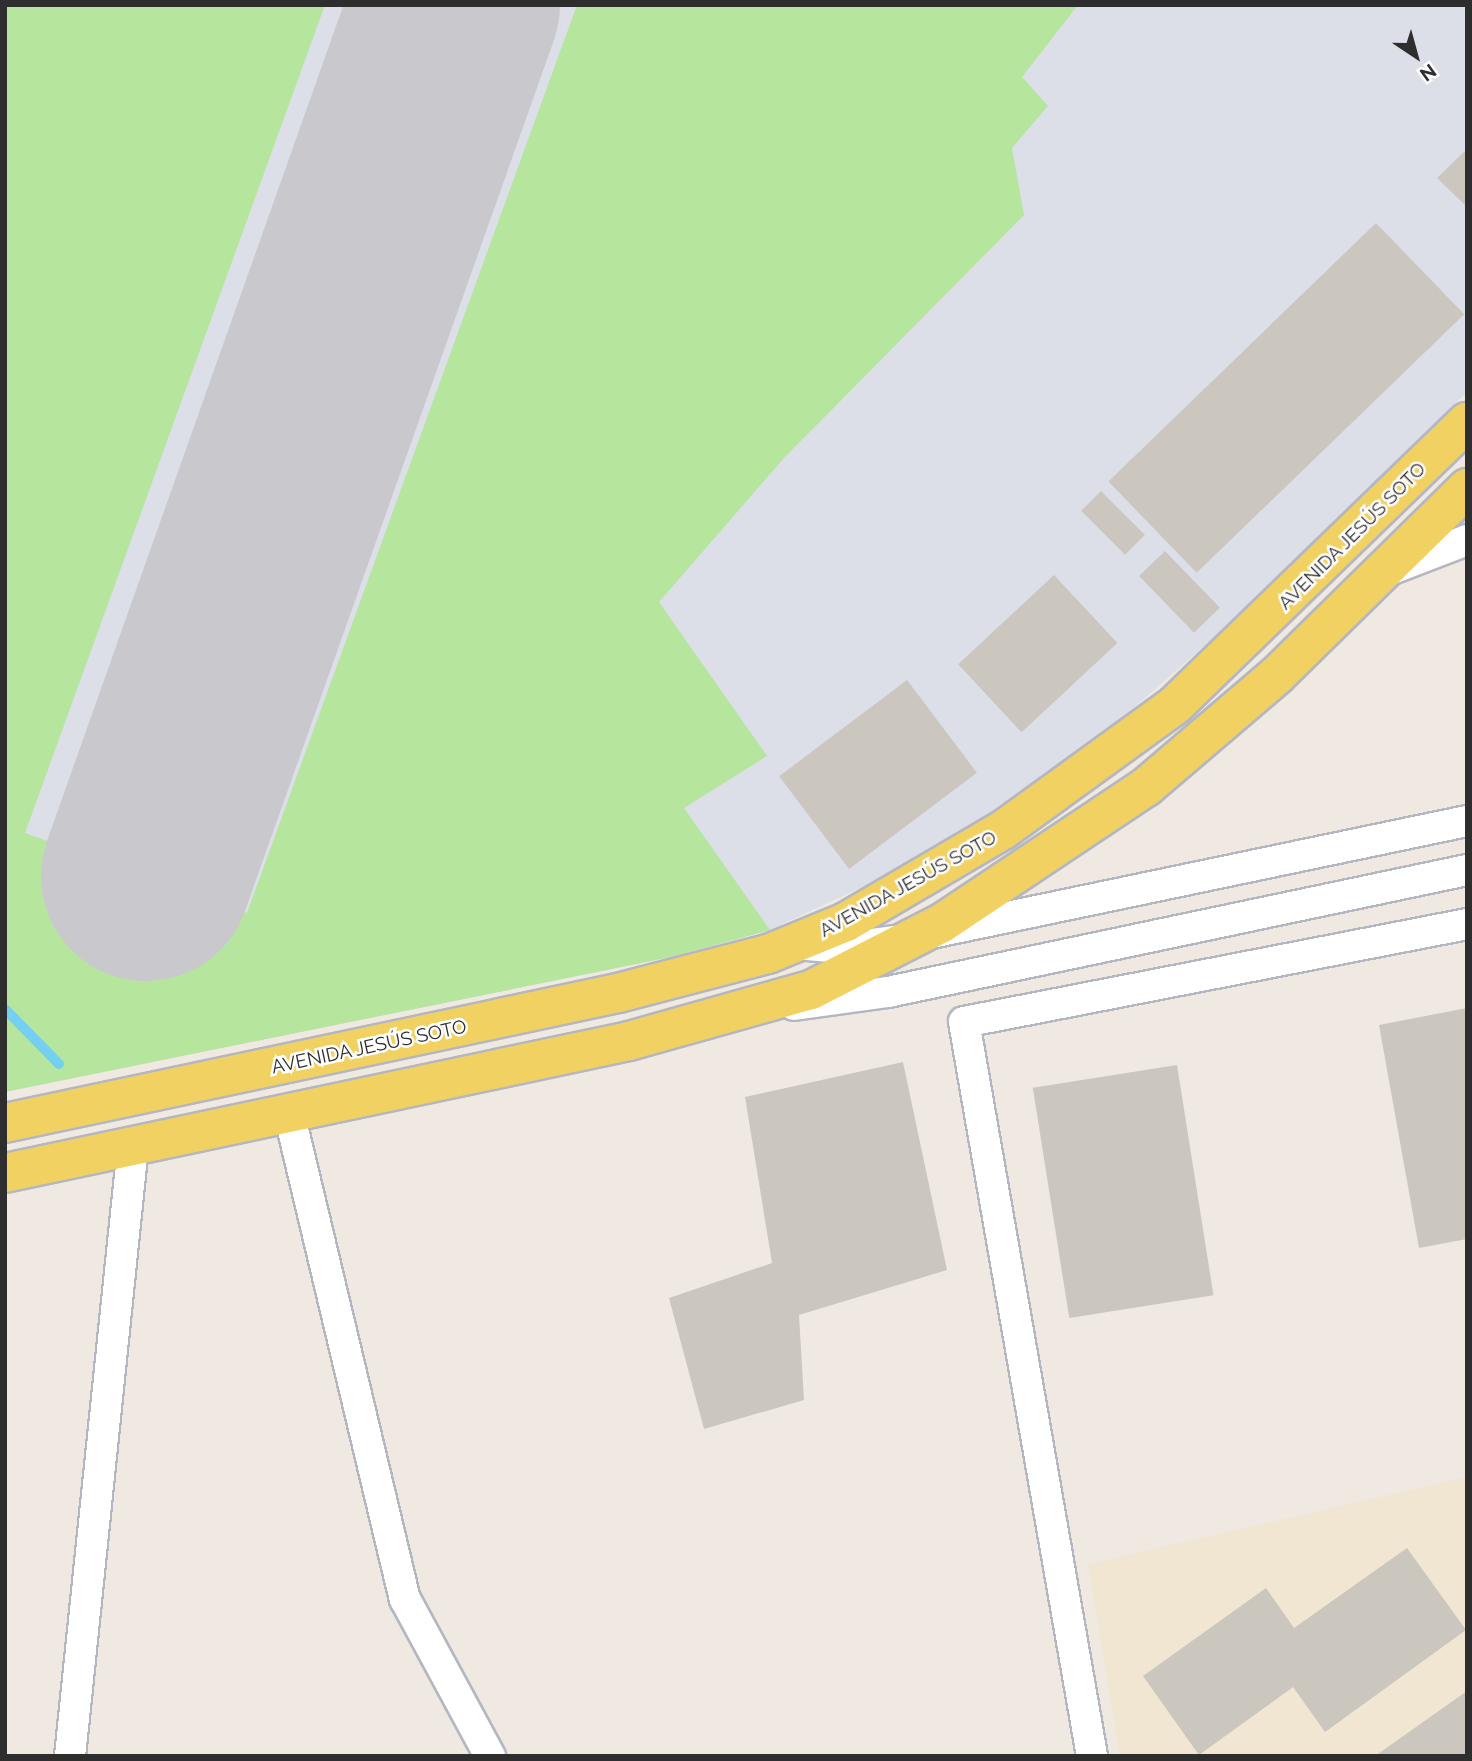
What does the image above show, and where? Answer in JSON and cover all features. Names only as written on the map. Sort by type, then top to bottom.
[{"type":"main road","name":"AVENIDA JESÚS SOTO","points":[[5,1123],[618,993],[796,944],[929,876],[1118,750],[1246,641],[1467,422]]},
{"type":"main road","points":[[5,1173],[552,1058],[741,1012],[811,990],[917,936],[1028,869],[1146,787],[1278,675],[1467,488]]},
{"type":"street","points":[[1381,573],[1467,540]]},
{"type":"street","points":[[796,944],[841,948],[917,936],[1467,821]]},
{"type":"street","points":[[741,1012],[888,992],[1467,870]]},
{"type":"street","points":[[1092,1756],[964,1022],[1467,924]]},
{"type":"street","points":[[289,1113],[405,1599],[490,1756]]},
{"type":"street","points":[[71,1756],[133,1146]]},
{"type":"shaded area","points":[[5,5],[1467,5],[1467,392],[1254,602],[1111,728],[1003,807],[881,878],[770,930],[671,957],[5,1092]]},
{"type":"shaded area","points":[[1467,1477],[1467,1756],[1120,1756],[1088,1564]]},
{"type":"green space","points":[[5,5],[325,5],[25,833],[247,913],[577,5],[1078,5],[1022,77],[1048,106],[1012,148],[1024,215],[784,458],[659,602],[767,756],[684,808],[770,930],[671,957],[5,1092]]},
{"type":"building","points":[[1467,149],[1467,207],[1437,178]]},
{"type":"building","points":[[1376,223],[1464,314],[1197,573],[1108,481]]},
{"type":"building","points":[[1101,491],[1145,535],[1125,555],[1081,511]]},
{"type":"building","points":[[1165,551],[1220,608],[1194,633],[1139,576]]},
{"type":"building","points":[[1054,575],[1117,643],[1022,732],[958,664]]},
{"type":"building","points":[[907,680],[977,773],[849,869],[779,776]]},
{"type":"building","points":[[1467,1008],[1467,1239],[1419,1248],[1379,1025]]},
{"type":"building","points":[[903,1062],[947,1270],[799,1315],[804,1400],[704,1429],[669,1298],[772,1263],[745,1097]]},
{"type":"building","points":[[1177,1065],[1213,1295],[1069,1318],[1033,1088]]},
{"type":"building","points":[[1407,1548],[1466,1630],[1325,1732],[1293,1687],[1199,1755],[1143,1676],[1266,1588],[1294,1628]]},
{"type":"building","points":[[1467,1691],[1467,1756],[1375,1756]]},
{"type":"waterway","points":[[5,1009],[59,1064]]},
{"type":"runway","points":[[146,876],[455,5]]}]
